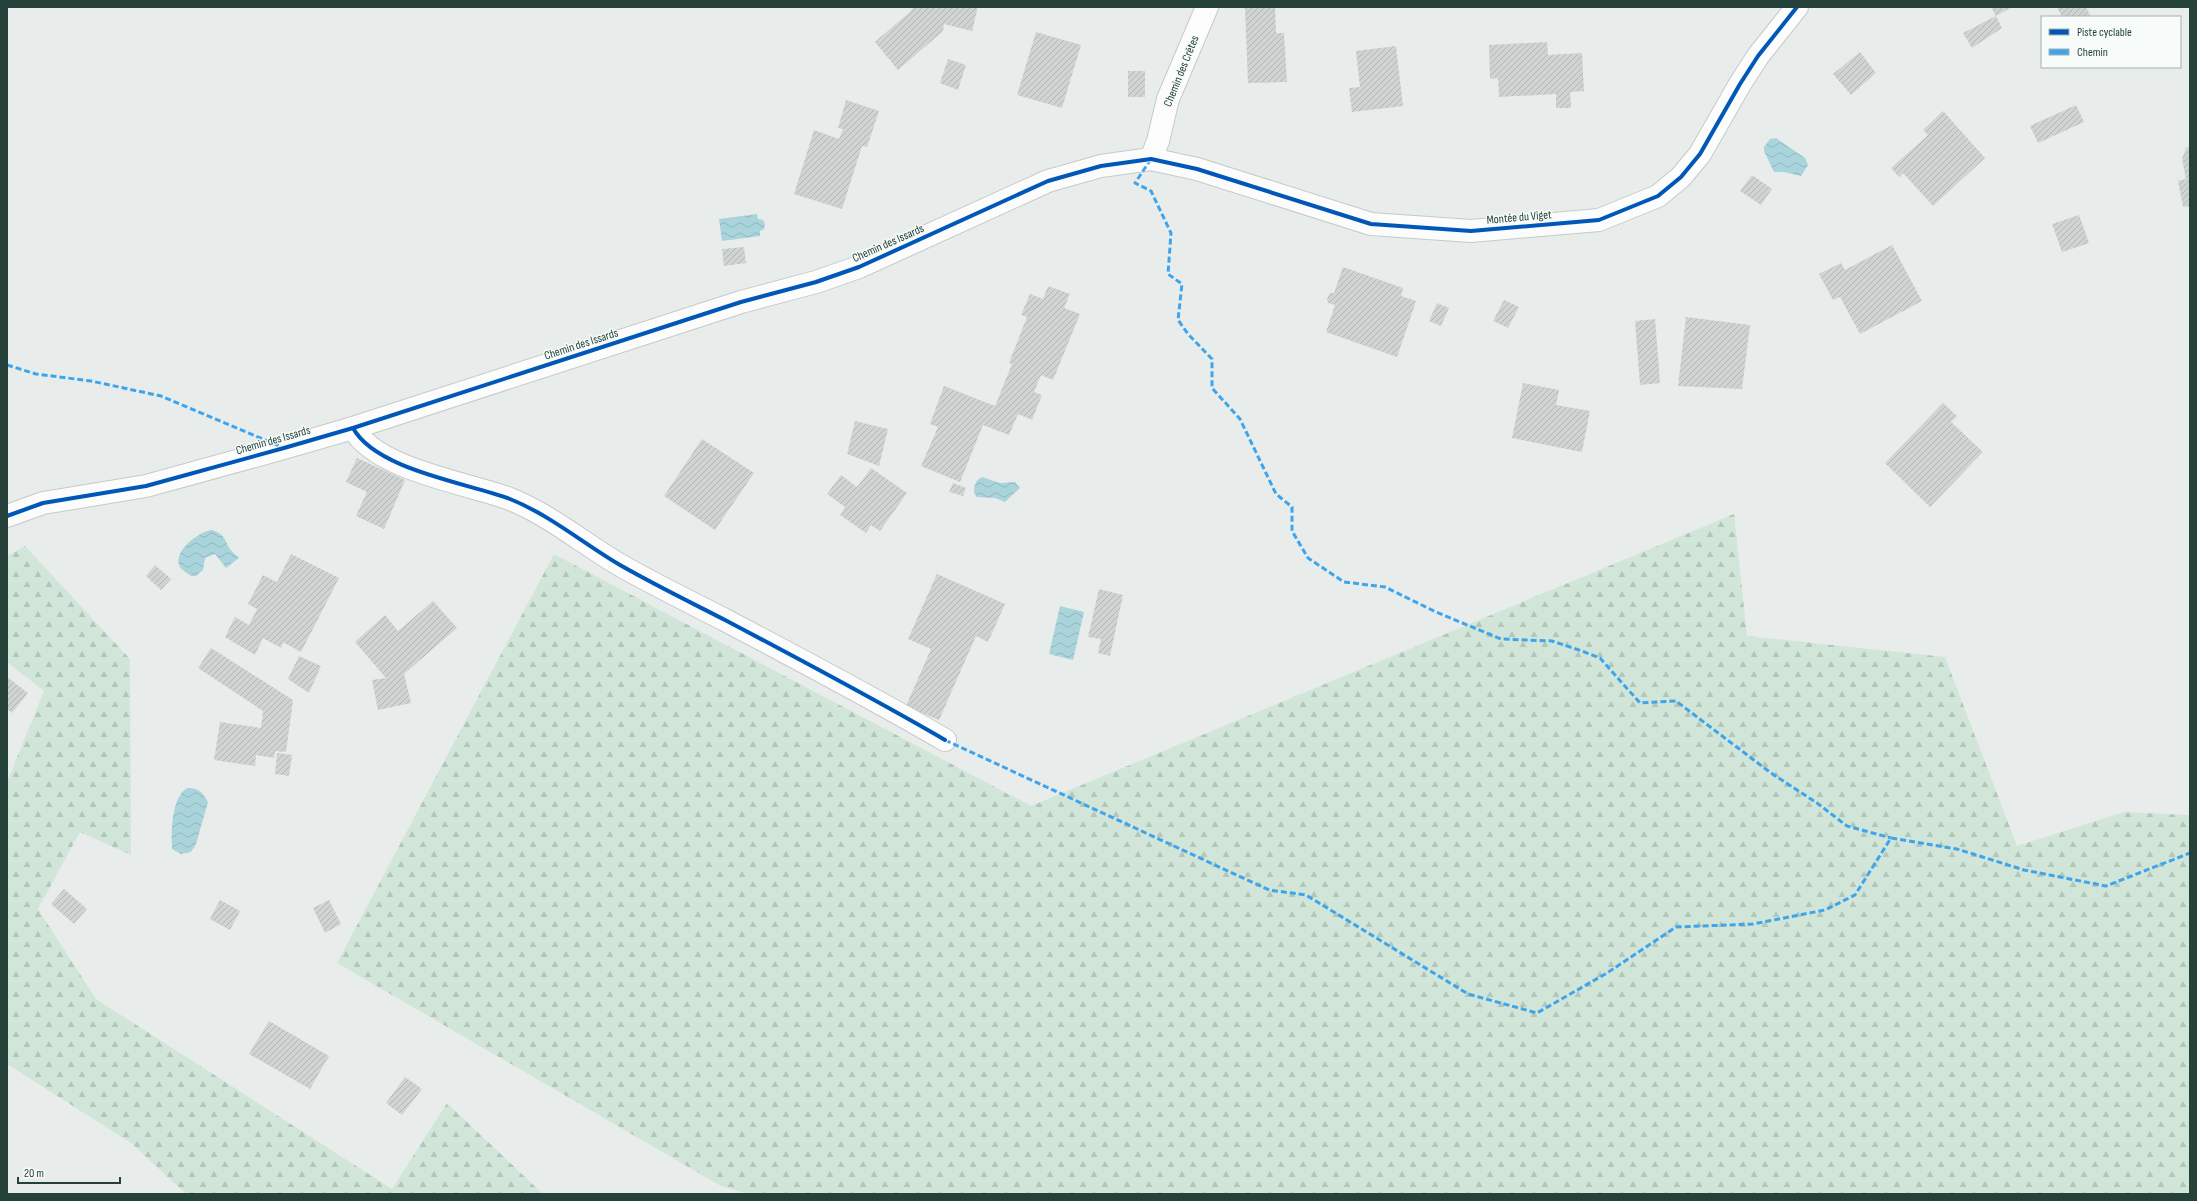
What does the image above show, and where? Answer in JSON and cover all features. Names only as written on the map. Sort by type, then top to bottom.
[{"type":"street","name":"Chemin des Crêtes","points":[[1151,159],[1158,141],[1168,99],[1207,7]]},
{"type":"street","name":"Montée du Viget","points":[[1151,159],[1197,169],[1371,224],[1471,231],[1599,220],[1658,196],[1681,178],[1700,154],[1740,84],[1758,56],[1796,7]]},
{"type":"street","name":"Chemin des Issards","points":[[7,516],[44,502],[146,486],[353,428],[733,305],[816,282],[859,267],[1048,181],[1101,166],[1151,159]]},
{"type":"street","points":[[353,428],[358,437],[385,456],[410,469],[511,500],[536,511],[620,565],[868,696],[945,740]]},
{"type":"green space","points":[[1734,514],[1747,636],[1945,657],[2017,846],[2124,812],[2190,815],[2190,1194],[749,1194],[721,1186],[337,963],[554,554],[1031,806]]},
{"type":"green space","points":[[25,546],[130,659],[131,855],[80,832],[38,909],[96,999],[392,1189],[447,1103],[543,1194],[186,1194],[131,1143],[7,1064],[7,782],[44,691],[7,662],[7,556]]},
{"type":"water","points":[[1776,138],[1805,158],[1808,165],[1801,176],[1784,172],[1774,172],[1764,151],[1764,147],[1770,139]]},
{"type":"water","points":[[757,214],[758,219],[763,220],[765,224],[764,229],[760,231],[760,236],[722,241],[719,219]]},
{"type":"water","points":[[982,477],[1000,483],[1015,482],[1020,488],[1005,502],[995,498],[977,497],[974,493],[975,485],[976,482]]},
{"type":"water","points":[[212,530],[224,537],[231,550],[239,558],[226,568],[215,554],[205,558],[203,570],[196,576],[192,576],[183,570],[179,564],[181,551],[192,539],[206,531]]},
{"type":"water","points":[[1060,606],[1084,612],[1073,660],[1049,654]]},
{"type":"water","points":[[187,788],[194,788],[200,791],[208,802],[196,844],[191,852],[181,854],[172,849],[172,825],[178,799]]},
{"type":"building","points":[[913,7],[978,7],[972,31],[944,24],[943,31],[898,70],[875,42],[911,11]]},
{"type":"building","points":[[1245,7],[1275,7],[1276,33],[1284,33],[1287,82],[1248,83]]},
{"type":"building","points":[[1991,7],[2012,7],[1996,16]]},
{"type":"building","points":[[2057,7],[2086,7],[2090,16],[2062,16]]},
{"type":"building","points":[[1996,16],[2002,28],[1972,48],[1963,33]]},
{"type":"building","points":[[1036,32],[1081,45],[1062,108],[1017,95]]},
{"type":"building","points":[[1547,42],[1548,55],[1582,53],[1584,91],[1570,92],[1571,108],[1556,108],[1556,94],[1499,97],[1498,78],[1490,79],[1489,45]]},
{"type":"building","points":[[1396,46],[1403,106],[1352,112],[1349,88],[1360,87],[1356,51]]},
{"type":"building","points":[[1860,52],[1876,73],[1851,95],[1833,74]]},
{"type":"building","points":[[948,59],[966,65],[958,90],[940,83]]},
{"type":"building","points":[[1128,71],[1145,71],[1145,97],[1128,97]]},
{"type":"building","points":[[846,100],[879,111],[867,147],[862,146],[842,209],[794,194],[814,130],[839,139],[843,129],[838,128]]},
{"type":"building","points":[[2076,105],[2084,122],[2038,143],[2030,126]]},
{"type":"building","points":[[1943,111],[1985,158],[1933,206],[1903,173],[1899,177],[1891,168],[1928,135],[1923,130]]},
{"type":"building","points":[[2190,147],[2190,206],[2183,207],[2178,181],[2186,179],[2182,159],[2186,148]]},
{"type":"building","points":[[1752,175],[1772,189],[1761,205],[1740,191]]},
{"type":"building","points":[[2079,215],[2089,243],[2062,252],[2052,224]]},
{"type":"building","points":[[1892,245],[1922,301],[1860,334],[1840,297],[1833,300],[1819,274],[1841,263],[1845,270]]},
{"type":"building","points":[[744,247],[746,263],[724,266],[722,249]]},
{"type":"building","points":[[1343,267],[1403,288],[1401,296],[1416,301],[1397,357],[1326,332],[1335,305],[1328,303],[1327,299],[1330,293],[1334,293]]},
{"type":"building","points":[[1048,286],[1070,294],[1064,308],[1080,314],[1053,380],[1041,375],[1034,392],[1042,395],[1032,420],[1018,414],[1009,435],[983,425],[960,482],[921,466],[938,427],[930,424],[944,386],[995,406],[1012,364],[1009,363],[1027,317],[1021,315],[1030,294],[1043,299]]},
{"type":"building","points":[[1504,300],[1519,307],[1508,328],[1493,321]]},
{"type":"building","points":[[1437,303],[1449,308],[1441,326],[1429,321]]},
{"type":"building","points":[[1686,317],[1750,325],[1742,389],[1678,386]]},
{"type":"building","points":[[1655,319],[1660,383],[1640,385],[1635,321]]},
{"type":"building","points":[[1523,383],[1559,390],[1556,405],[1590,411],[1582,452],[1512,438]]},
{"type":"building","points":[[1943,403],[1957,416],[1951,422],[1983,452],[1930,507],[1885,463]]},
{"type":"building","points":[[855,421],[888,429],[879,466],[847,454]]},
{"type":"building","points":[[702,439],[754,473],[715,530],[664,496]]},
{"type":"building","points":[[357,458],[405,480],[384,529],[356,516],[367,492],[346,482]]},
{"type":"building","points":[[871,468],[907,493],[880,531],[871,525],[866,533],[840,515],[845,507],[827,494],[841,475],[857,487]]},
{"type":"building","points":[[953,483],[966,488],[963,496],[949,492]]},
{"type":"building","points":[[291,554],[339,578],[301,652],[283,642],[281,648],[263,638],[255,655],[225,637],[235,617],[249,625],[257,609],[248,604],[263,575],[277,582]]},
{"type":"building","points":[[155,565],[171,579],[161,590],[146,576]]},
{"type":"building","points":[[937,574],[1005,604],[988,642],[976,636],[939,720],[906,706],[931,649],[908,639]]},
{"type":"building","points":[[1099,589],[1123,595],[1110,656],[1098,653],[1101,639],[1088,637]]},
{"type":"building","points":[[433,601],[457,628],[404,674],[411,703],[378,710],[372,680],[386,678],[355,642],[385,615],[398,631]]},
{"type":"building","points":[[211,648],[293,700],[286,752],[275,751],[274,758],[256,755],[255,766],[214,760],[220,722],[261,728],[263,711],[198,668]]},
{"type":"building","points":[[299,656],[321,666],[309,693],[288,679]]},
{"type":"building","points":[[7,677],[28,693],[12,713],[7,709]]},
{"type":"building","points":[[277,753],[292,755],[289,776],[275,774]]},
{"type":"building","points":[[64,889],[87,909],[74,924],[51,904]]},
{"type":"building","points":[[220,900],[240,911],[230,930],[210,919]]},
{"type":"building","points":[[329,900],[341,924],[325,933],[313,908]]},
{"type":"building","points":[[269,1021],[329,1056],[310,1089],[249,1054]]},
{"type":"building","points":[[405,1077],[422,1089],[402,1115],[386,1103]]},
{"type":"marked path","points":[[1151,159],[1135,183],[1151,191],[1171,233],[1168,274],[1182,284],[1178,320],[1188,334],[1212,359],[1212,388],[1240,419],[1276,494],[1292,507],[1292,531],[1308,558],[1344,582],[1385,587],[1436,612],[1501,639],[1552,641],[1600,658],[1640,703],[1676,701],[1771,773],[1817,803],[1847,826],[1891,838]]},
{"type":"marked path","points":[[7,365],[36,374],[91,381],[161,396],[284,448]]},
{"type":"marked path","points":[[945,740],[1269,890],[1306,895],[1468,994],[1537,1013],[1607,973],[1676,927],[1753,924],[1825,910],[1855,895],[1891,838],[1957,849],[2024,870],[2106,886],[2190,853]]},
{"type":"cycle path","points":[[7,516],[43,503],[146,486],[284,448],[353,428],[741,302],[816,282],[859,267],[1048,181],[1101,166],[1151,159],[1197,169],[1371,224],[1471,231],[1599,220],[1658,196],[1681,177],[1700,154],[1740,84],[1758,56],[1797,7]]},
{"type":"cycle path","points":[[353,428],[365,442],[381,455],[402,465],[448,481],[510,499],[539,513],[633,572],[808,664],[945,740]]}]
